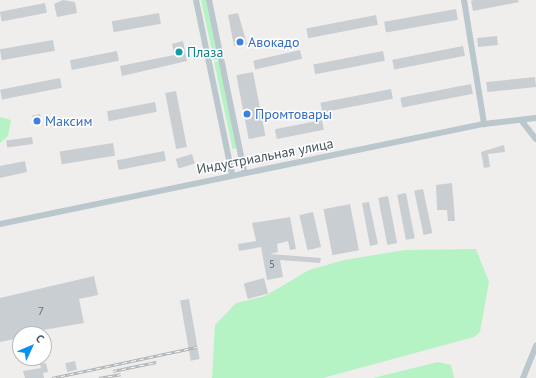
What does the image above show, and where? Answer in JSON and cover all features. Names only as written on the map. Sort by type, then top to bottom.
[{"type":"street","points":[[196,0],[232,174]]},
{"type":"street","points":[[209,0],[244,172]]},
{"type":"street","points":[[464,0],[484,124]]},
{"type":"street","name":"Индустриальная улица","points":[[0,224],[232,174],[484,124],[536,118]]},
{"type":"street","points":[[521,120],[536,139]]},
{"type":"street","points":[[523,378],[536,345]]},
{"type":"green space","points":[[201,0],[206,0],[218,59],[214,60]]},
{"type":"green space","points":[[219,61],[238,148],[233,149],[214,62]]},
{"type":"green space","points":[[0,117],[11,120],[8,136],[0,143]]},
{"type":"green space","points":[[476,249],[489,282],[480,332],[474,337],[323,378],[212,378],[215,325],[236,303],[265,296],[309,270],[344,260],[405,250]]},
{"type":"green space","points":[[438,362],[451,365],[454,378],[373,378]]},
{"type":"building","points":[[63,0],[75,2],[77,13],[57,17],[54,4]]},
{"type":"building","points":[[518,0],[519,2],[473,11],[471,1]]},
{"type":"building","points":[[45,3],[47,13],[2,22],[0,12]]},
{"type":"building","points":[[456,9],[458,20],[386,33],[384,22]]},
{"type":"building","points":[[159,13],[161,24],[114,32],[112,21]]},
{"type":"building","points":[[238,13],[247,44],[234,46],[228,15]]},
{"type":"building","points":[[376,15],[378,25],[308,38],[306,29]]},
{"type":"building","points":[[497,36],[498,45],[478,47],[477,38]]},
{"type":"building","points":[[53,40],[55,51],[2,60],[0,49]]},
{"type":"building","points":[[183,41],[187,61],[122,76],[120,66],[174,55],[172,44]]},
{"type":"building","points":[[463,46],[465,56],[394,70],[392,60]]},
{"type":"building","points":[[300,50],[302,59],[255,70],[253,61]]},
{"type":"building","points":[[117,51],[119,61],[72,70],[70,60]]},
{"type":"building","points":[[383,51],[385,61],[315,74],[313,65]]},
{"type":"building","points":[[253,72],[265,136],[249,139],[236,75]]},
{"type":"building","points":[[535,77],[536,87],[487,92],[486,82]]},
{"type":"building","points":[[60,78],[62,88],[2,99],[0,90]]},
{"type":"building","points":[[471,84],[473,94],[402,108],[400,98]]},
{"type":"building","points":[[391,89],[393,99],[322,113],[320,103]]},
{"type":"building","points":[[176,91],[187,147],[176,149],[165,93]]},
{"type":"building","points":[[155,102],[157,112],[109,121],[107,111]]},
{"type":"building","name":"Максим","points":[[40,114],[42,125],[34,126],[32,115]]},
{"type":"building","points":[[322,120],[324,130],[277,139],[275,129]]},
{"type":"building","points":[[32,137],[33,144],[7,148],[6,141]]},
{"type":"building","points":[[113,143],[115,156],[62,164],[60,151]]},
{"type":"building","points":[[504,145],[505,152],[488,154],[490,167],[484,168],[481,152]]},
{"type":"building","points":[[164,151],[166,161],[119,170],[117,160]]},
{"type":"building","points":[[192,154],[195,164],[179,169],[176,159]]},
{"type":"building","points":[[25,161],[27,172],[0,178],[0,166]]},
{"type":"building","points":[[452,183],[455,221],[448,221],[447,210],[437,210],[436,185]]},
{"type":"building","points":[[423,189],[432,233],[424,235],[414,191]]},
{"type":"building","points":[[406,193],[415,238],[406,240],[397,195]]},
{"type":"building","points":[[388,196],[397,243],[387,245],[378,198]]},
{"type":"building","points":[[369,202],[378,244],[370,246],[362,203]]},
{"type":"building","points":[[350,204],[359,250],[332,255],[323,209]]},
{"type":"building","points":[[313,212],[321,247],[307,250],[299,215]]},
{"type":"building","points":[[290,217],[296,249],[290,250],[288,241],[277,244],[278,252],[270,254],[321,258],[320,263],[280,260],[283,277],[267,280],[261,247],[239,251],[238,244],[256,241],[252,223]]},
{"type":"building","points":[[94,276],[98,295],[79,299],[84,323],[52,328],[52,326],[12,326],[12,340],[0,342],[0,298]]},
{"type":"building","points":[[264,278],[268,293],[248,299],[244,283]]},
{"type":"building","points":[[189,299],[200,359],[191,361],[180,301]]},
{"type":"building","points":[[75,361],[77,370],[67,372],[65,363]]},
{"type":"building","points":[[40,366],[47,366],[48,372],[43,373],[44,378],[25,378],[23,371],[41,368]]},
{"type":"railway","points":[[52,378],[197,347]]},
{"type":"railway","points":[[113,371],[156,362]]},
{"type":"railway","points":[[99,378],[121,374]]},
{"type":"place","name":"Авокадо","points":[[240,42]]},
{"type":"place","name":"Плаза","points":[[179,52]]},
{"type":"place","name":"Промтовары","points":[[247,114]]},
{"type":"place","name":"Максим","points":[[37,121]]}]
